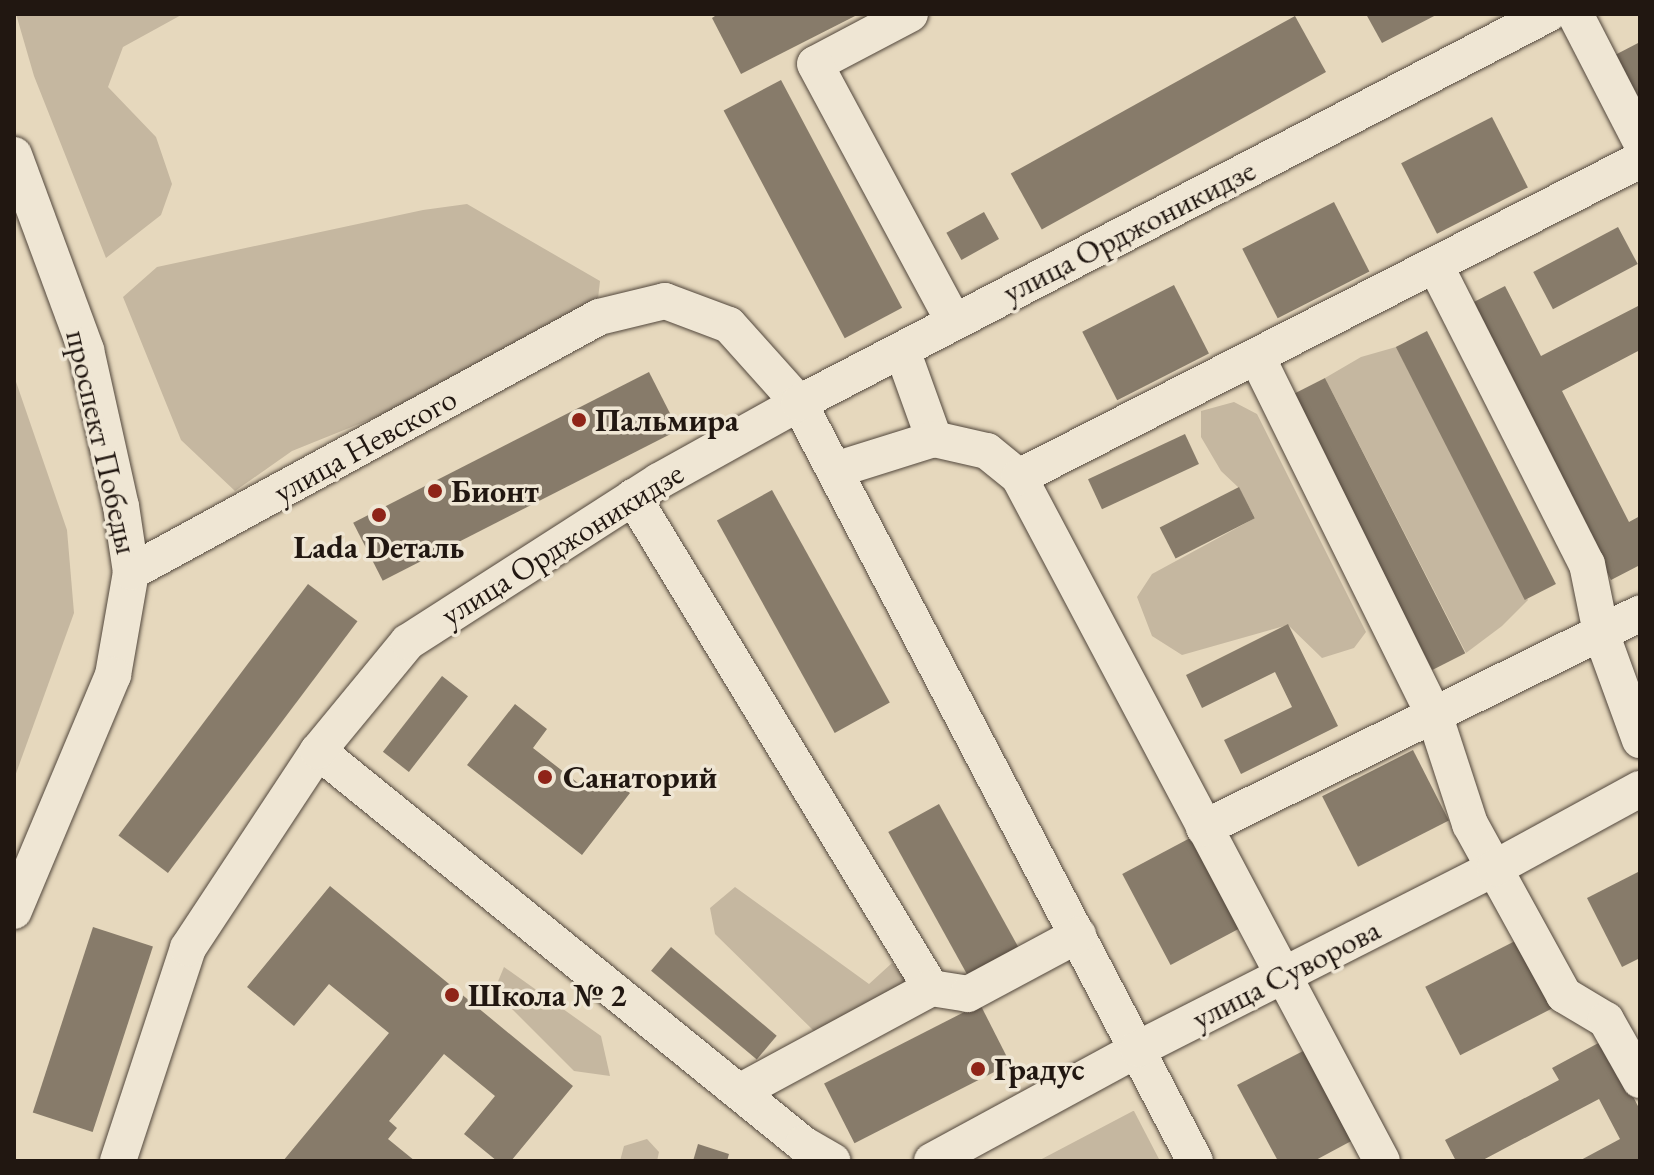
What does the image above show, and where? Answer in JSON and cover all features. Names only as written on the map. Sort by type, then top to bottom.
[{"type":"street","points":[[910,14],[815,64],[954,322]]},
{"type":"street","name":"улица Орджоникидзе","points":[[118,1161],[188,948],[318,751],[408,642],[633,497],[799,403],[1548,14]]},
{"type":"street","points":[[1575,14],[1640,140]]},
{"type":"street","name":"проспект Победы","points":[[14,155],[86,350],[121,506],[131,572],[113,675],[14,911]]},
{"type":"street","points":[[1019,477],[1640,160]]},
{"type":"street","points":[[1435,265],[1587,564],[1601,633],[1640,740]]},
{"type":"street","name":"улица Невского","points":[[131,572],[599,317],[665,301],[729,325],[799,403],[1195,1161]]},
{"type":"street","points":[[902,350],[934,439]]},
{"type":"street","points":[[1257,357],[1435,717],[1470,824],[1564,995],[1606,1020],[1640,1080]]},
{"type":"street","points":[[835,470],[934,439],[987,451],[1019,477],[1382,1161]]},
{"type":"street","points":[[633,497],[931,988]]},
{"type":"street","points":[[1204,828],[1435,717],[1640,613]]},
{"type":"street","points":[[318,751],[803,1144],[832,1161]]},
{"type":"street","name":"улица Суворова","points":[[932,1161],[1138,1049],[1495,868],[1640,789]]},
{"type":"street","points":[[739,1092],[931,988],[968,994],[1078,935]]},
{"type":"shaded area","points":[[16,14],[183,14],[123,47],[108,87],[156,137],[172,184],[161,215],[106,258],[34,76]]},
{"type":"shaded area","points":[[467,204],[600,281],[598,299],[426,397],[292,451],[235,491],[181,440],[123,297],[157,267],[423,210]]},
{"type":"shaded area","points":[[1396,347],[1528,600],[1502,626],[1466,653],[1325,378],[1361,357]]},
{"type":"shaded area","points":[[14,376],[67,530],[74,613],[14,779]]},
{"type":"shaded area","points":[[1234,402],[1257,414],[1366,632],[1354,648],[1322,658],[1288,625],[1182,655],[1152,636],[1137,597],[1152,574],[1255,518],[1239,488],[1221,471],[1201,437],[1201,411]]},
{"type":"shaded area","points":[[735,887],[869,984],[892,963],[915,990],[816,1033],[715,934],[710,908]]},
{"type":"shaded area","points":[[504,967],[601,1036],[610,1076],[574,1071],[494,991]]},
{"type":"shaded area","points":[[1133,1111],[1160,1161],[1038,1161]]},
{"type":"shaded area","points":[[647,1139],[659,1152],[657,1161],[620,1161],[624,1146]]},
{"type":"building","points":[[718,14],[859,14],[741,74],[712,18]]},
{"type":"building","points":[[1366,14],[1438,14],[1382,43]]},
{"type":"building","points":[[1295,16],[1326,72],[1042,230],[1011,174]]},
{"type":"building","points":[[1640,42],[1640,102],[1615,55]]},
{"type":"building","points":[[781,80],[902,308],[845,338],[724,111]]},
{"type":"building","points":[[1492,117],[1528,187],[1437,234],[1401,163]]},
{"type":"building","points":[[1334,202],[1369,271],[1278,318],[1242,249]]},
{"type":"building","points":[[984,212],[999,239],[961,260],[946,233]]},
{"type":"building","points":[[1618,227],[1638,264],[1553,309],[1533,272]]},
{"type":"building","points":[[1174,285],[1209,354],[1117,400],[1082,332]]},
{"type":"building","points":[[1505,286],[1541,356],[1640,305],[1640,350],[1562,391],[1629,522],[1640,516],[1640,565],[1611,580],[1470,304]]},
{"type":"building","points":[[1427,331],[1556,584],[1525,600],[1396,347]]},
{"type":"building","points":[[649,372],[679,430],[383,581],[353,523]]},
{"type":"building","points":[[1325,378],[1465,653],[1432,670],[1292,395]]},
{"type":"building","points":[[1185,434],[1199,464],[1102,509],[1088,479]]},
{"type":"building","points":[[1239,487],[1255,518],[1176,559],[1160,527]]},
{"type":"building","points":[[772,490],[890,703],[835,733],[717,521]]},
{"type":"building","points":[[308,584],[358,621],[168,873],[118,836]]},
{"type":"building","points":[[1288,624],[1338,726],[1241,774],[1224,740],[1292,707],[1275,672],[1202,708],[1186,675]]},
{"type":"building","points":[[442,676],[468,696],[409,772],[383,752]]},
{"type":"building","points":[[515,704],[547,729],[533,748],[587,790],[602,772],[630,793],[582,855],[467,765]]},
{"type":"building","points":[[1413,750],[1449,820],[1358,867],[1322,796]]},
{"type":"building","points":[[939,804],[1020,950],[969,978],[888,832]]},
{"type":"building","points":[[1192,837],[1240,928],[1171,965],[1122,874]]},
{"type":"building","points":[[1640,871],[1640,958],[1622,967],[1587,898]]},
{"type":"building","points":[[330,886],[573,1086],[511,1161],[497,1161],[464,1134],[495,1096],[444,1054],[389,1121],[397,1128],[388,1139],[415,1161],[283,1161],[389,1033],[329,984],[294,1026],[247,987]]},
{"type":"building","points":[[93,927],[153,946],[93,1132],[33,1112]]},
{"type":"building","points":[[1517,940],[1552,1009],[1460,1055],[1425,987]]},
{"type":"building","points":[[671,947],[777,1036],[757,1059],[651,971]]},
{"type":"building","points":[[980,1004],[1010,1064],[854,1143],[824,1083]]},
{"type":"building","points":[[1604,1040],[1640,1110],[1640,1161],[1579,1161],[1620,1139],[1599,1099],[1481,1161],[1456,1161],[1445,1140],[1559,1080],[1552,1068]]},
{"type":"building","points":[[1307,1049],[1355,1139],[1314,1161],[1278,1161],[1237,1085]]},
{"type":"building","points":[[698,1144],[729,1154],[727,1161],[693,1161]]},
{"type":"place","name":"Пальмира","points":[[579,420]]},
{"type":"place","name":"Бионт","points":[[435,491]]},
{"type":"place","name":"Lada Dеталь","points":[[379,515]]},
{"type":"place","name":"Санаторий","points":[[545,777]]},
{"type":"place","name":"Школа № 2","points":[[452,995]]},
{"type":"place","name":"Градус","points":[[978,1069]]}]
